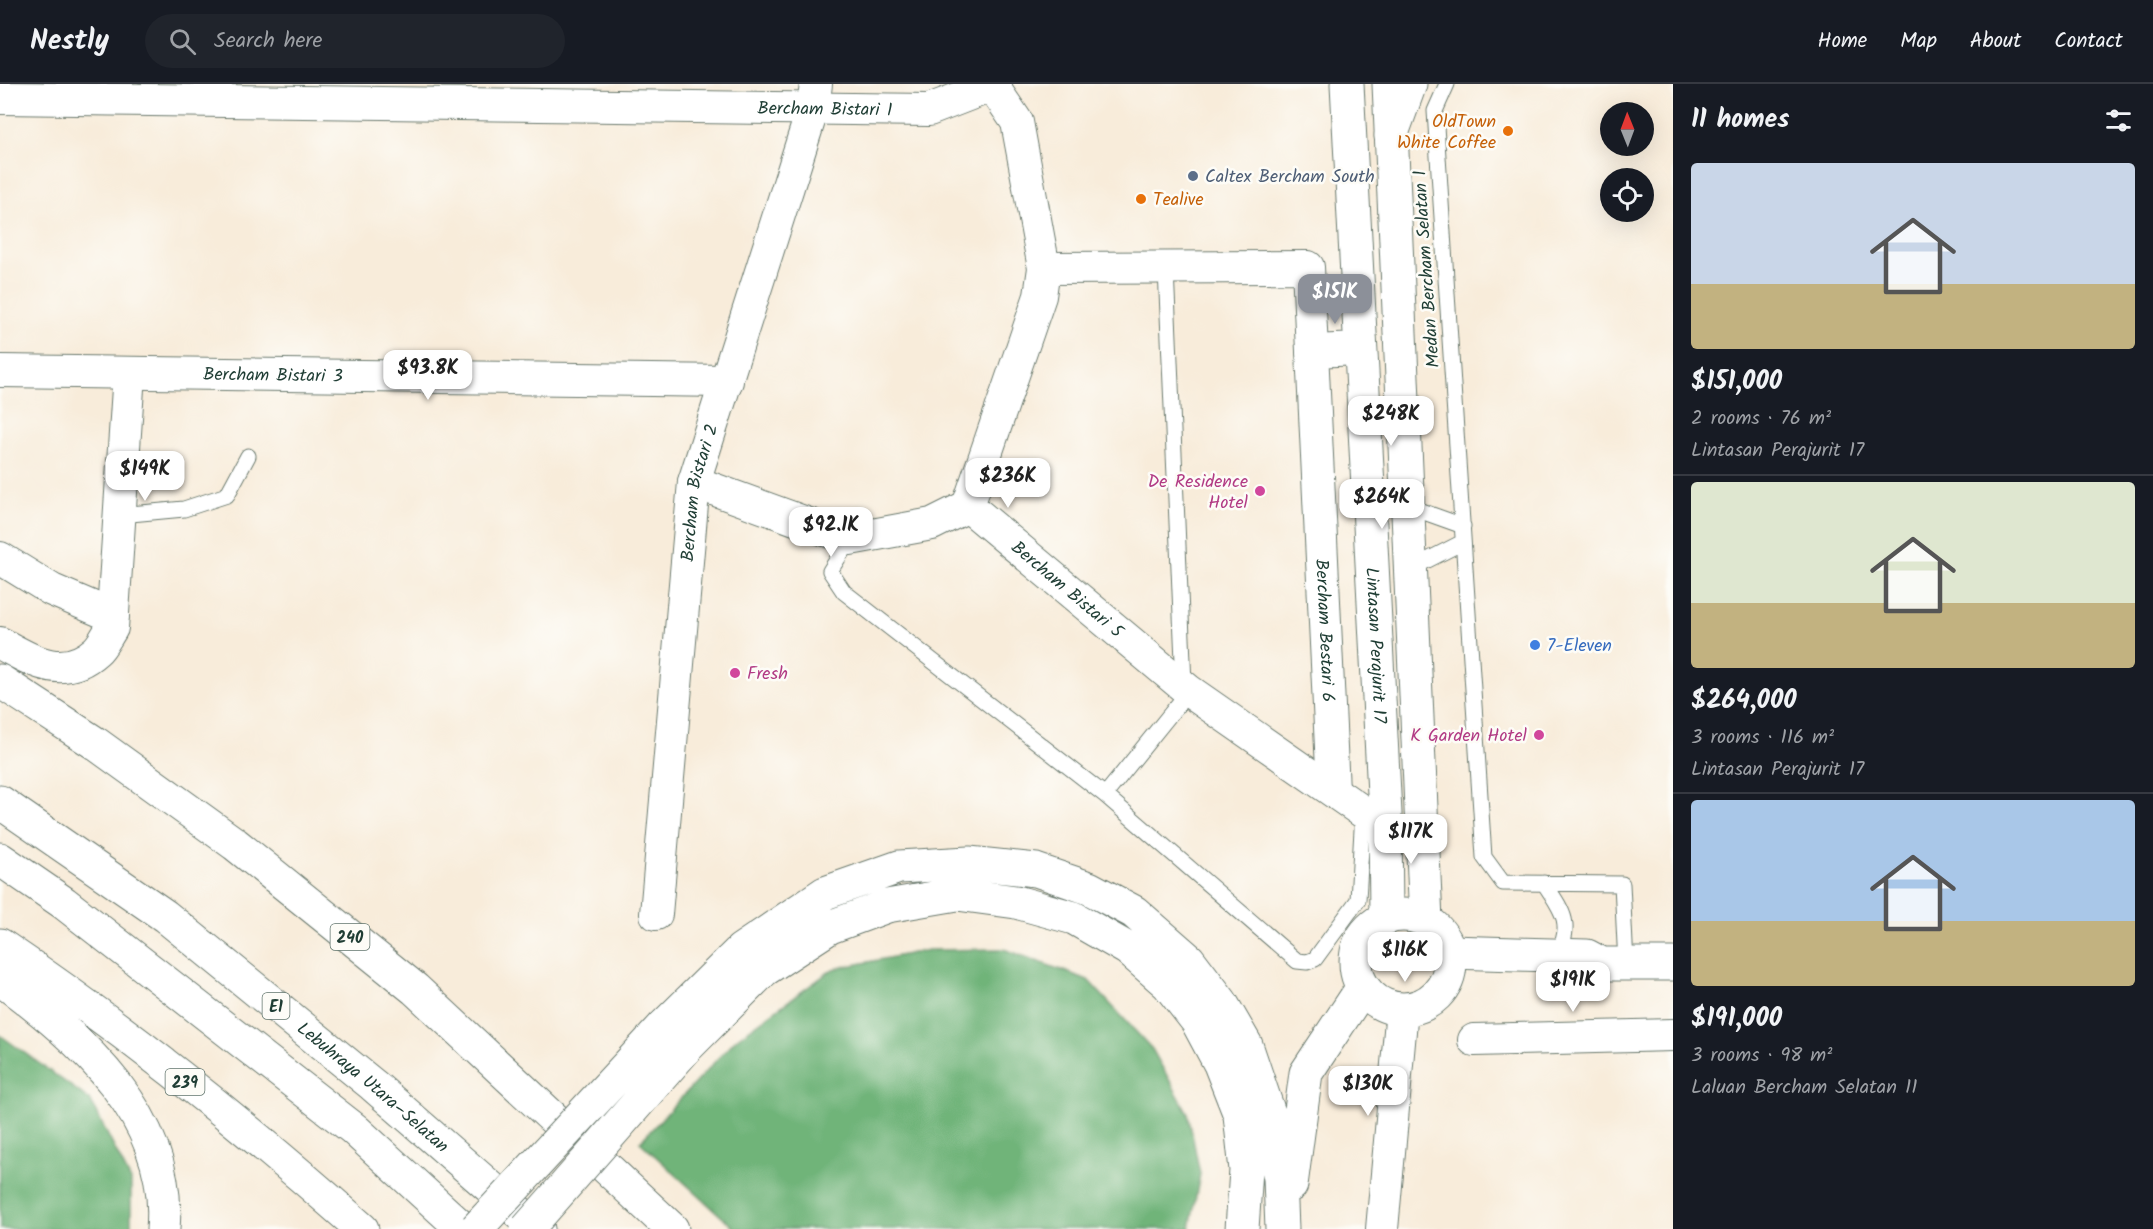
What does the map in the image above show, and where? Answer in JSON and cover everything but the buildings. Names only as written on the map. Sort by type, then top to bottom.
[{"type":"main road","name":"Lintasan Perajurit 17","points":[[1347,84],[1360,349],[1374,812]]},
{"type":"main road","points":[[1389,84],[1391,136]]},
{"type":"main road","points":[[1391,136],[1410,84]]},
{"type":"main road","name":"Lintasan Perajurit 17","points":[[1391,136],[1426,921]]},
{"type":"main road","name":"240","points":[[0,681],[96,743],[236,844],[406,982],[672,1229]]},
{"type":"main road","name":"Lebuhraya Utara–Selatan","points":[[0,802],[165,916],[373,1084],[538,1229]]},
{"type":"main road","points":[[1386,918],[1374,812],[1404,819],[1423,844]]},
{"type":"main road","points":[[0,859],[63,903],[354,1129],[463,1229]]},
{"type":"main road","points":[[526,1229],[741,950],[825,893],[899,867],[957,864],[1036,870],[1089,888],[1134,912],[1189,960],[1221,1002],[1246,1045],[1269,1113],[1280,1179],[1284,1229]]},
{"type":"main road","points":[[476,1229],[676,1036],[764,970],[830,927],[887,906],[957,894],[1016,902],[1074,918],[1128,949],[1168,984],[1197,1020],[1220,1064],[1239,1115],[1246,1170],[1242,1229]]},
{"type":"main road","points":[[1400,915],[1426,921],[1437,929],[1449,962],[1440,992],[1430,1001],[1417,1007],[1402,1009],[1387,1006],[1373,998],[1363,987],[1357,972],[1357,956],[1362,940],[1372,927],[1386,918],[1400,915]]},
{"type":"main road","name":"239","points":[[0,945],[91,1006],[305,1178],[362,1229]]},
{"type":"main road","points":[[1449,962],[1557,955],[1587,956],[1614,964],[1673,964]]},
{"type":"main road","points":[[1449,962],[1590,972],[1614,964]]},
{"type":"main road","points":[[0,979],[92,1054],[130,1101],[146,1132],[158,1167],[166,1204],[163,1229]]},
{"type":"main road","points":[[1284,1229],[1305,1072],[1363,987]]},
{"type":"street","points":[[694,482],[850,539],[932,524],[968,506],[1040,296],[1044,268],[1017,122],[994,84]]},
{"type":"street","name":"Bercham Bistari 1","points":[[0,98],[814,96],[929,110],[994,84]]},
{"type":"street","name":"Bercham Bistari 2","points":[[656,914],[694,482],[814,96]]},
{"type":"street","name":"Bercham Bestari 6","points":[[1044,268],[1308,267],[1333,790]]},
{"type":"street","points":[[1312,351],[1360,349]]},
{"type":"street","name":"Bercham Bistari 3","points":[[0,371],[727,381]]},
{"type":"street","points":[[0,643],[39,665],[72,665],[96,651],[112,628],[129,373]]},
{"type":"street","name":"Bercham Bistari 5","points":[[968,506],[1187,689],[1333,790],[1374,812]]},
{"type":"street","points":[[0,558],[52,590],[112,616]]},
{"type":"street","points":[[1382,1229],[1402,1009]]},
{"type":"street","points":[[1474,1040],[1673,1035]]},
{"type":"lane","name":"Medan Bercham Selatan 1","points":[[1447,84],[1435,111],[1484,857],[1503,883],[1622,884],[1614,964]]},
{"type":"lane","points":[[1105,795],[1187,689],[1166,269]]},
{"type":"lane","points":[[120,515],[184,509],[226,495],[248,456]]},
{"type":"lane","points":[[1407,506],[1463,526]]},
{"type":"lane","points":[[850,539],[830,571],[844,592],[1105,795],[1298,961],[1307,962],[1315,958],[1358,900],[1374,812]]},
{"type":"lane","points":[[1410,569],[1463,542]]},
{"type":"lane","points":[[1544,883],[1561,908],[1567,927],[1566,940],[1557,955]]},
{"type":"green space","points":[[1004,949],[1088,980],[1152,1049],[1188,1113],[1200,1174],[1190,1229],[735,1229],[640,1142],[736,1039],[833,969],[928,950]]},
{"type":"green space","points":[[0,1035],[90,1100],[131,1181],[131,1229],[0,1229]]},
{"type":"place","name":"OldTown White Coffee","points":[[1508,131]]},
{"type":"place","name":"Caltex Bercham South","points":[[1193,176]]},
{"type":"place","name":"Tealive","points":[[1141,199]]},
{"type":"place","name":"De Residence Hotel","points":[[1260,491]]},
{"type":"place","name":"7-Eleven","points":[[1535,645]]},
{"type":"place","name":"Fresh","points":[[735,673]]},
{"type":"place","name":"K Garden Hotel","points":[[1539,735]]}]
